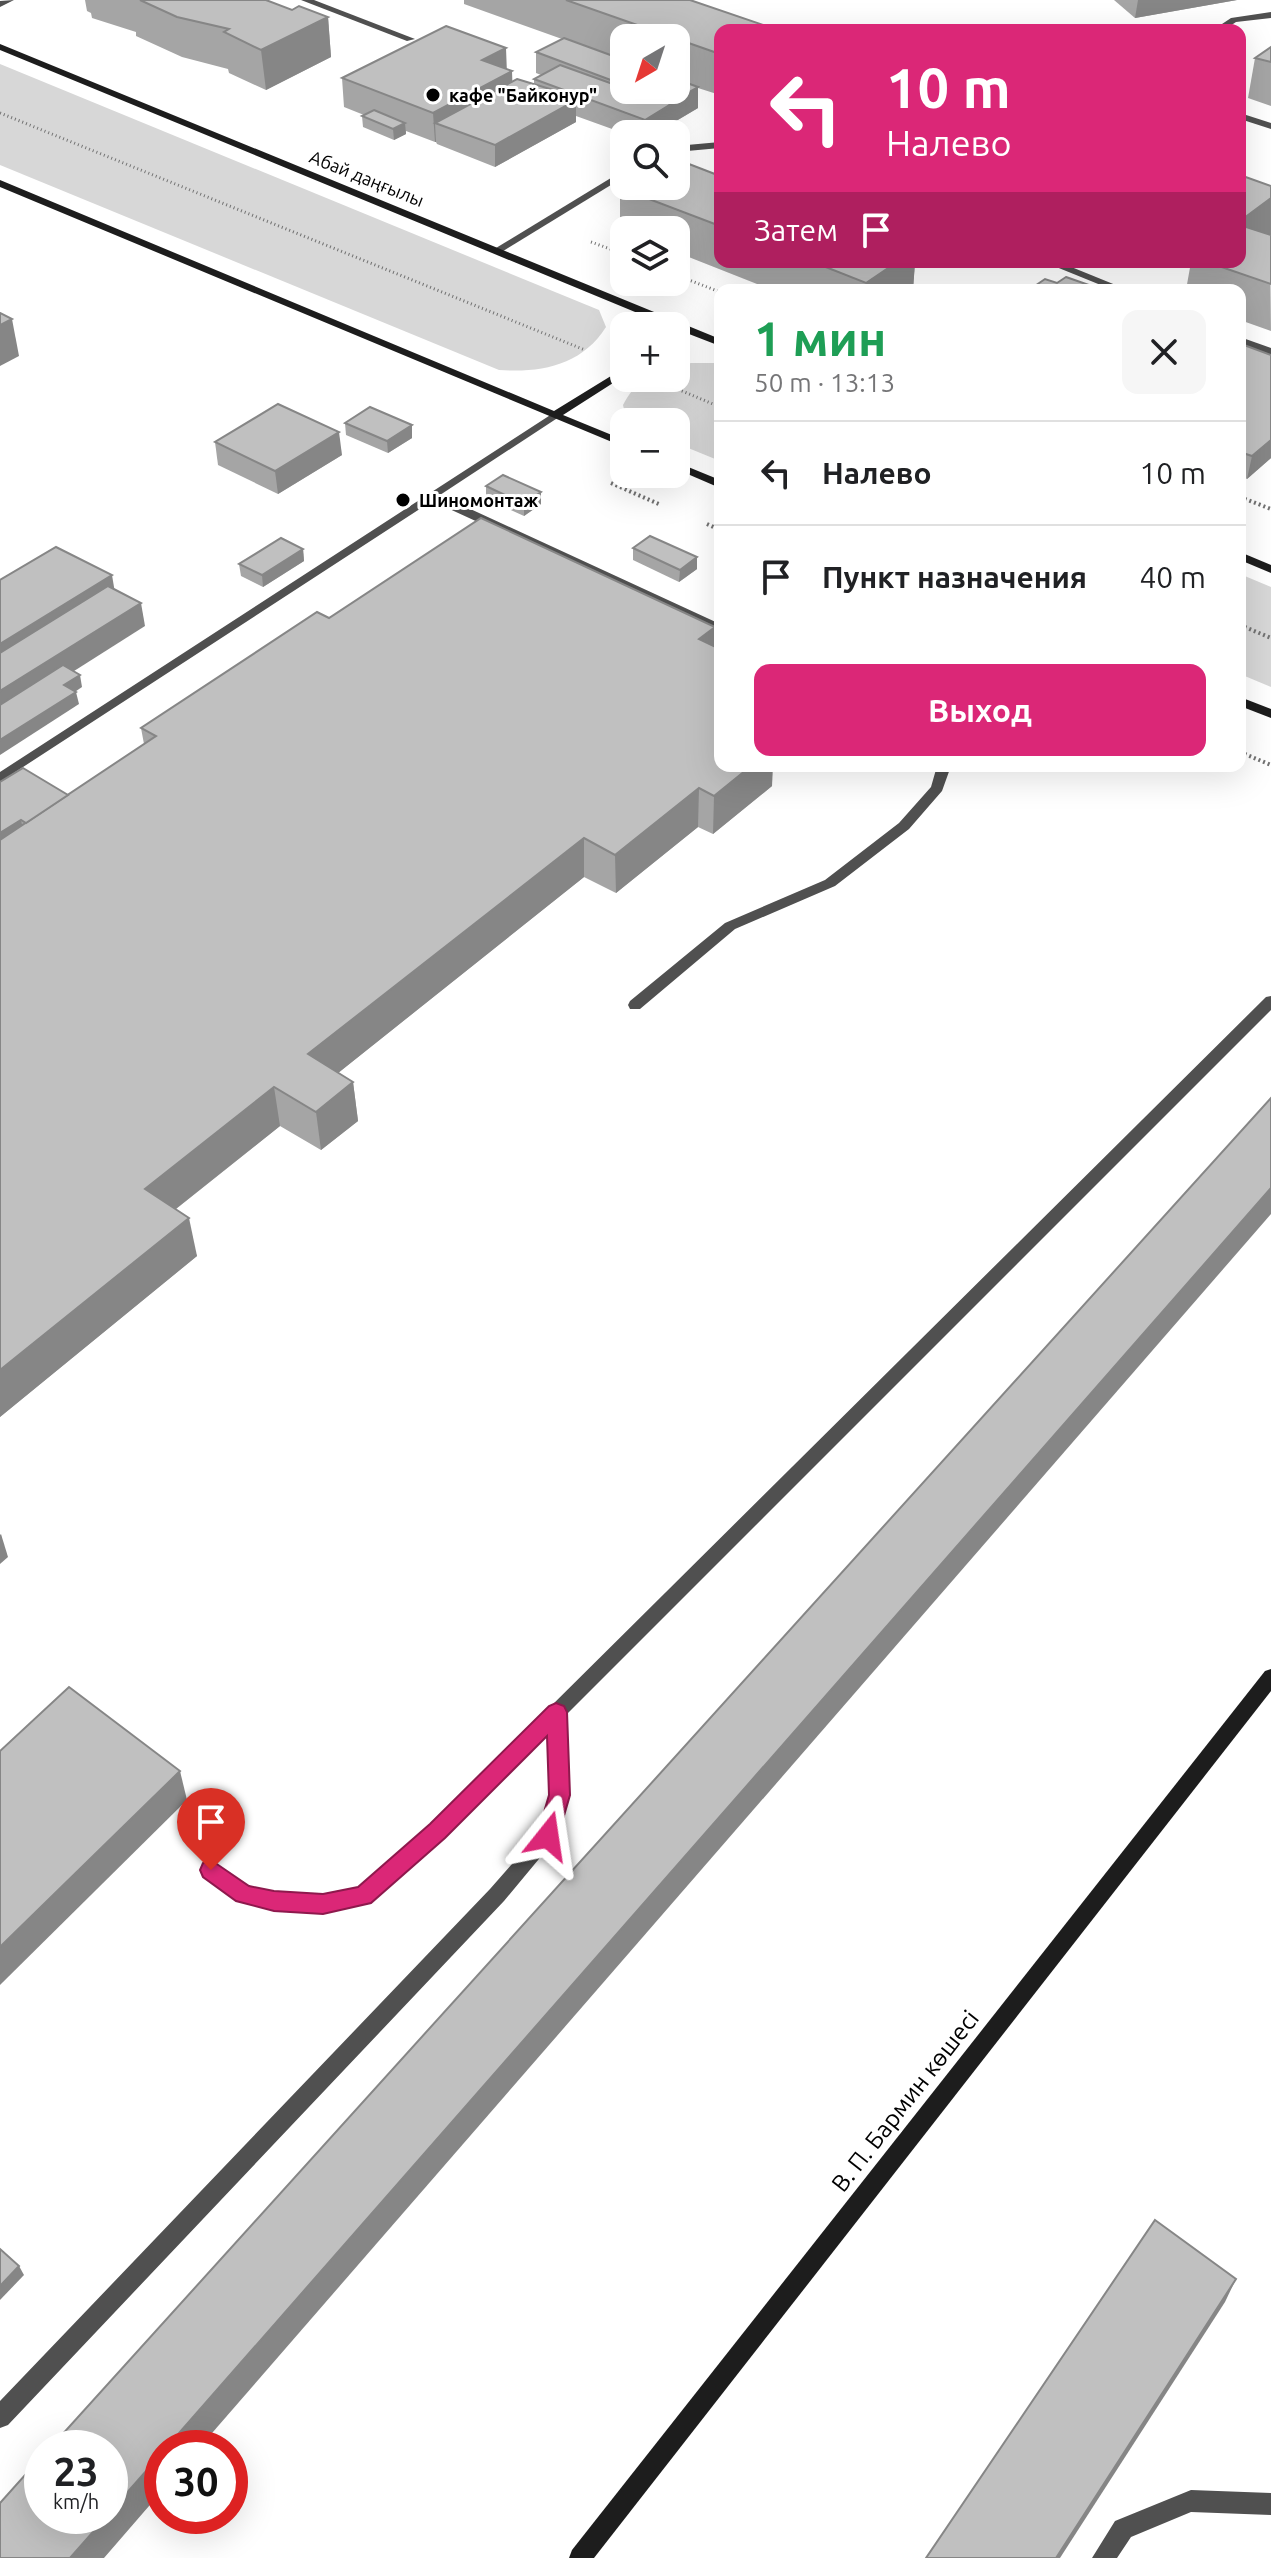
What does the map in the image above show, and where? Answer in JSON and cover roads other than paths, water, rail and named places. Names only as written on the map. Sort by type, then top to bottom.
[{"type":"main road","name":"Абай даңғылы","points":[[0,47],[644,312]]},
{"type":"main road","points":[[0,183],[610,438]]},
{"type":"main road","name":"Абай даңғылы","points":[[690,331],[714,341]]},
{"type":"main road","points":[[555,415],[610,380]]},
{"type":"main road","points":[[690,471],[714,481]]},
{"type":"main road","points":[[1246,559],[1271,569]]},
{"type":"main road","points":[[1246,704],[1271,714]]},
{"type":"main road","name":"В. П. Бармин көшесі","points":[[580,2558],[1271,1677]]},
{"type":"street","points":[[0,4],[9,0]]},
{"type":"street","points":[[311,1],[410,39]]},
{"type":"street","points":[[1228,24],[1234,20],[1271,15]]},
{"type":"street","points":[[1246,118],[1271,126]]},
{"type":"street","points":[[690,148],[714,146]]},
{"type":"street","points":[[496,251],[610,182]]},
{"type":"street","points":[[1065,268],[1107,284]]},
{"type":"street","points":[[1246,342],[1271,352]]},
{"type":"street","points":[[0,778],[555,415]]},
{"type":"street","points":[[432,496],[714,626]]},
{"type":"street","points":[[635,1005],[730,926],[830,883],[904,826],[937,788],[942,772]]},
{"type":"street","points":[[211,1870],[243,1894],[274,1901],[323,1904],[363,1896],[438,1831],[1271,1001]]},
{"type":"street","points":[[0,2417],[497,1895],[548,1836],[559,1795],[556,1712]]},
{"type":"street","points":[[1103,2558],[1123,2529],[1191,2501],[1271,2504]]},
{"type":"place","name":"кафе \"Байконур\"","points":[[433,95]]},
{"type":"place","name":"Шиномонтаж","points":[[403,500]]}]
